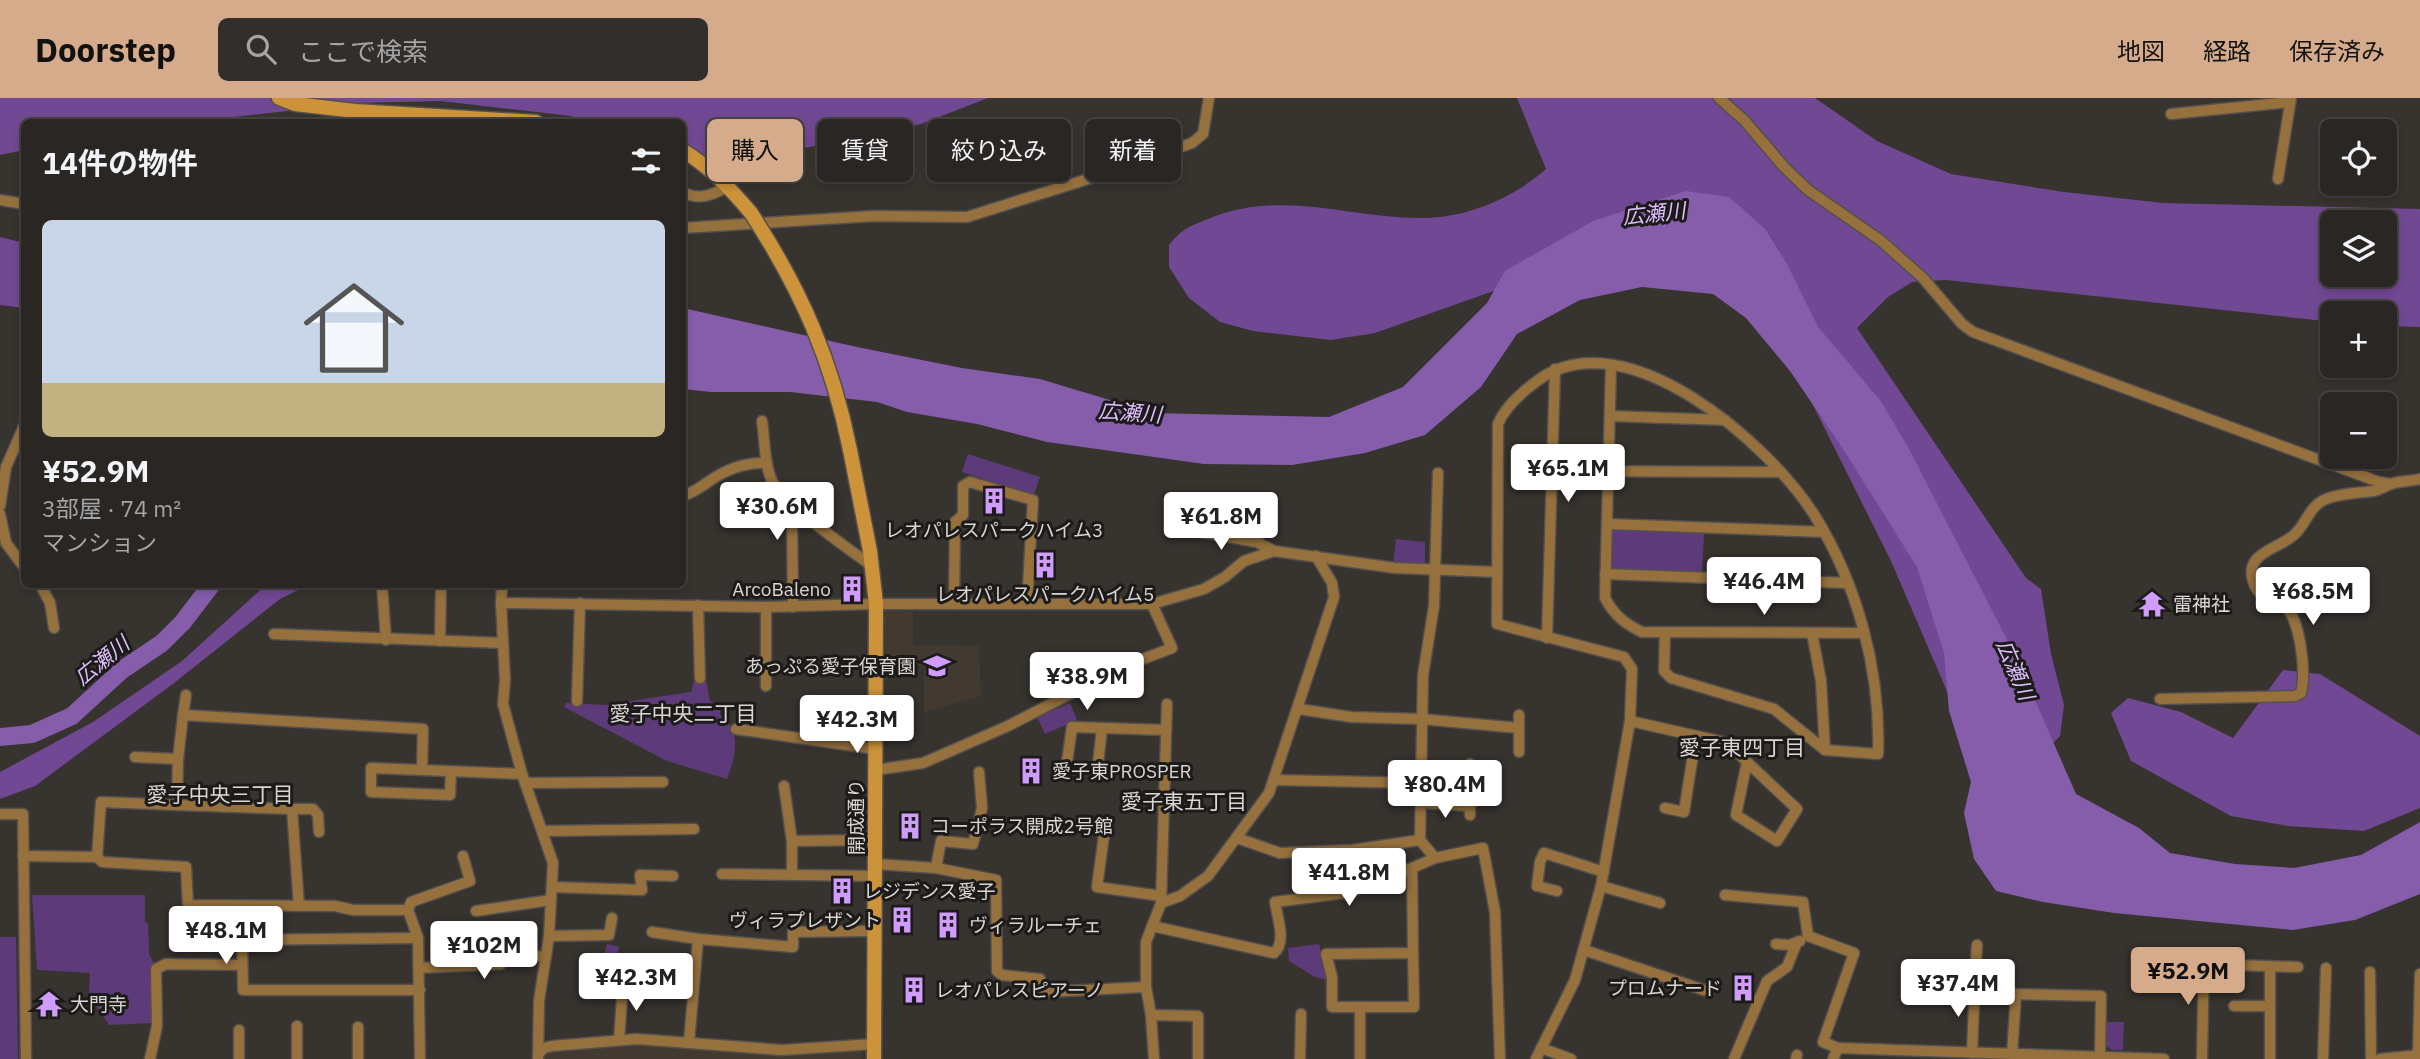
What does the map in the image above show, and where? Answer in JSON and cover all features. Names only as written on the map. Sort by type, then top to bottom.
[{"type":"street","points":[[279,98],[295,104],[451,119]]},
{"type":"street","points":[[686,228],[874,216],[967,217],[1123,168],[1192,142],[1203,134],[1209,98]]},
{"type":"street","points":[[1718,98],[1744,121],[1800,183],[1898,255],[1923,278],[1962,324],[1973,332],[2379,482],[2391,484]]},
{"type":"street","points":[[2171,114],[2291,100],[2278,179]]},
{"type":"street","name":"開成通り","points":[[686,152],[703,162],[729,186],[751,213],[791,279],[817,337],[840,403],[850,450],[872,566],[876,604],[875,1052]]},
{"type":"street","points":[[686,194],[692,197],[708,197],[729,186]]},
{"type":"street","points":[[0,200],[21,204]]},
{"type":"street","points":[[1571,1059],[1538,1054],[1575,980],[1601,886],[1630,721],[1632,669],[1624,657],[1497,624],[1499,424],[1507,409],[1520,395],[1555,369],[1583,362],[1611,365],[1660,381],[1703,404],[1725,420],[1782,472],[1824,532],[1848,583],[1864,633],[1875,689],[1878,754],[1825,750],[1774,709],[1671,678],[1664,671],[1665,633]]},
{"type":"street","points":[[1611,365],[1605,598],[1615,615],[1642,632],[1864,633]]},
{"type":"street","points":[[1547,638],[1555,369]]},
{"type":"street","points":[[1610,416],[1725,420]]},
{"type":"street","points":[[762,421],[772,481],[782,494],[811,519],[872,566]]},
{"type":"street","points":[[0,506],[6,467],[21,433]]},
{"type":"street","points":[[686,495],[747,462],[767,463]]},
{"type":"street","points":[[1554,471],[1782,472]]},
{"type":"street","points":[[1435,858],[1420,840],[1423,676],[1434,606],[1438,474]]},
{"type":"street","points":[[2160,699],[2295,696],[2301,693],[2297,628],[2288,608],[2261,595],[2255,586],[2253,566],[2269,548],[2297,533],[2307,515],[2319,503],[2338,496],[2378,490],[2391,484],[2420,479]]},
{"type":"street","points":[[954,604],[956,522],[963,515],[963,486],[970,482],[1032,500],[1027,604]]},
{"type":"street","points":[[1190,506],[1181,529],[1257,542],[1274,551],[1395,568],[1497,572]]},
{"type":"street","points":[[0,514],[6,542],[21,563]]},
{"type":"street","points":[[793,607],[792,520],[811,519]]},
{"type":"street","points":[[1608,524],[1824,532]]},
{"type":"street","points":[[501,603],[766,607],[876,604],[1152,604],[1204,589],[1226,577],[1244,561],[1274,551]]},
{"type":"street","points":[[1105,828],[1097,887],[1161,900],[1180,896],[1208,876],[1269,793],[1298,709],[1334,597],[1332,583],[1316,556]]},
{"type":"street","points":[[1605,574],[1848,583]]},
{"type":"street","points":[[42,588],[50,603],[54,628]]},
{"type":"street","points":[[382,588],[386,640]]},
{"type":"street","points":[[440,641],[441,588]]},
{"type":"street","points":[[502,588],[503,704],[523,779],[552,863],[548,936],[539,1001],[538,1056]]},
{"type":"street","points":[[577,701],[580,603]]},
{"type":"street","points":[[875,770],[923,763],[1018,721],[1122,667],[1172,648],[1152,604]]},
{"type":"street","points":[[698,605],[700,678]]},
{"type":"street","points":[[766,607],[766,686]]},
{"type":"street","points":[[1812,633],[1821,681],[1825,750]]},
{"type":"street","points":[[274,634],[503,643]]},
{"type":"street","points":[[177,805],[178,759],[186,695]]},
{"type":"street","points":[[1154,1059],[1152,1015],[1146,987],[1146,942],[1161,900],[1167,704]]},
{"type":"street","points":[[1298,709],[1351,717],[1421,719],[1519,728]]},
{"type":"street","points":[[183,715],[423,729],[417,770],[410,793]]},
{"type":"street","points":[[1519,715],[1519,752]]},
{"type":"street","points":[[1630,721],[1728,743],[1797,809],[1777,841],[1736,815],[1747,762]]},
{"type":"street","points":[[1066,769],[1072,727],[1166,730]]},
{"type":"street","points":[[1097,773],[1102,728]]},
{"type":"street","points":[[736,729],[875,749]]},
{"type":"street","points":[[1665,808],[1684,812],[1696,736]]},
{"type":"street","points":[[135,757],[178,759]]},
{"type":"street","points":[[1421,803],[1470,811],[1470,764]]},
{"type":"street","points":[[451,772],[450,795],[371,792],[371,768],[451,772],[523,779],[663,782]]},
{"type":"street","points":[[936,868],[942,841],[973,844],[982,808],[979,772]]},
{"type":"street","points":[[1274,780],[1421,783]]},
{"type":"street","points":[[784,786],[792,841],[792,875]]},
{"type":"street","points":[[97,857],[100,802],[313,810],[318,814],[319,832]]},
{"type":"street","points":[[292,809],[299,906]]},
{"type":"street","points":[[0,814],[23,814],[26,1059]]},
{"type":"street","points":[[543,831],[694,829]]},
{"type":"street","points":[[1237,838],[1280,853],[1352,850],[1420,840]]},
{"type":"street","points":[[792,841],[875,840]]},
{"type":"street","points":[[1152,926],[1274,953],[1280,948],[1281,942],[1275,902],[1352,892],[1435,858],[1483,849],[1495,912],[1500,1059]]},
{"type":"street","points":[[1557,891],[1537,886],[1544,853],[1604,872]]},
{"type":"street","points":[[23,856],[97,857],[102,862],[186,867],[188,905],[335,906],[353,910],[408,910]]},
{"type":"street","points":[[419,1059],[418,938],[408,910],[411,902],[470,881],[463,856]]},
{"type":"street","points":[[722,874],[792,875],[936,868],[996,880],[997,971],[1002,975],[1040,979],[1045,992],[1146,987]]},
{"type":"street","points":[[1412,868],[1414,1007],[1332,1007],[1332,977],[1326,954],[1413,953]]},
{"type":"street","points":[[552,887],[642,890],[640,875],[673,876]]},
{"type":"street","points":[[1601,886],[1660,902]]},
{"type":"street","points":[[1725,895],[1802,902],[1808,936]]},
{"type":"street","points":[[476,911],[551,900]]},
{"type":"street","points":[[548,936],[612,939],[612,918]]},
{"type":"street","points":[[652,932],[793,947],[793,932],[874,931]]},
{"type":"street","points":[[1776,944],[1790,945],[1808,936],[1854,953],[1823,1042],[1835,1054],[1972,1053],[1991,1056],[2164,1059]]},
{"type":"street","points":[[418,938],[243,940],[241,965],[243,990],[420,990]]},
{"type":"street","points":[[689,1043],[698,939]]},
{"type":"street","points":[[1734,1059],[1767,981],[1787,967],[1797,942]]},
{"type":"street","points":[[1972,1053],[1977,945]]},
{"type":"street","points":[[1584,950],[1704,990]]},
{"type":"street","points":[[420,968],[501,964],[510,953],[544,957]]},
{"type":"street","points":[[2202,1059],[2204,956]]},
{"type":"street","points":[[150,1059],[157,1026],[156,969],[166,964],[241,965]]},
{"type":"street","points":[[2234,965],[2298,967]]},
{"type":"street","points":[[2270,966],[2270,1059]]},
{"type":"street","points":[[2323,1059],[2326,968]]},
{"type":"street","points":[[2370,972],[2371,1059]]},
{"type":"street","points":[[2380,1059],[2419,1055],[2420,974]]},
{"type":"street","points":[[1952,977],[1975,978]]},
{"type":"street","points":[[619,1040],[622,984]]},
{"type":"street","points":[[2012,1055],[2016,994],[2089,995],[2101,996],[2094,1058]]},
{"type":"street","points":[[2235,1006],[2270,1006]]},
{"type":"street","points":[[1360,1007],[1360,1059]]},
{"type":"street","points":[[1300,1059],[1301,1014]]},
{"type":"street","points":[[1152,1015],[1198,1016],[1198,1059]]},
{"type":"street","points":[[297,1026],[297,1059]]},
{"type":"street","points":[[358,1027],[358,1059]]},
{"type":"street","points":[[239,1030],[239,1059]]},
{"type":"street","points":[[538,1056],[544,1048],[552,1046],[655,1039],[782,1050],[875,1052]]},
{"type":"shaded area","points":[[0,98],[988,98],[913,126],[913,119],[817,119],[817,146],[803,148],[803,119],[707,119],[707,156],[686,151],[686,119],[580,119],[440,101],[359,103],[217,119],[21,119],[21,151],[0,155]]},
{"type":"shaded area","points":[[1517,98],[1815,98],[1877,141],[1951,174],[2064,192],[2163,203],[2420,209],[2420,327],[2397,326],[2397,301],[2320,301],[2320,321],[1946,280],[1912,282],[1888,297],[1857,328],[2026,578],[2041,589],[2051,654],[2064,705],[2060,736],[2045,751],[1949,696],[1891,561],[1790,359],[1732,290],[1635,275],[1502,288],[1375,333],[1331,340],[1253,331],[1220,322],[1189,298],[1169,267],[1169,245],[1182,231],[1236,210],[1290,205],[1396,217],[1441,217],[1490,204],[1546,169]]},
{"type":"shaded area","points":[[0,237],[21,242],[21,308],[0,305]]},
{"type":"shaded area","points":[[968,454],[1040,477],[1034,495],[962,472]]},
{"type":"shaded area","points":[[1613,529],[1704,532],[1702,576],[1612,573]]},
{"type":"shaded area","points":[[1396,539],[1425,542],[1425,563],[1393,566]]},
{"type":"shaded area","points":[[263,588],[302,588],[280,599],[174,683],[35,786],[0,799],[0,772],[93,722],[182,661]]},
{"type":"shaded area","points":[[885,611],[913,612],[913,645],[979,646],[981,696],[924,712],[924,666],[885,665]]},
{"type":"shaded area","points":[[2283,670],[2320,674],[2420,736],[2420,808],[2364,831],[2288,826],[2231,816],[2131,761],[2111,713],[2128,698],[2181,712],[2233,738]]},
{"type":"shaded area","points":[[694,681],[706,681],[710,701],[720,705],[720,715],[732,729],[735,745],[727,779],[667,761],[564,707],[566,703],[604,705],[691,692]]},
{"type":"shaded area","points":[[1070,703],[1077,720],[1045,734],[1037,717]]},
{"type":"shaded area","points":[[32,895],[145,895],[149,954],[154,963],[151,1023],[109,1025],[89,995],[90,973],[37,970]]},
{"type":"shaded area","points":[[0,937],[16,937],[18,1059],[0,1059]]},
{"type":"shaded area","points":[[607,944],[619,947],[612,975],[600,972]]},
{"type":"shaded area","points":[[1319,944],[1327,980],[1315,977],[1289,961],[1288,948]]},
{"type":"shaded area","points":[[2106,1022],[2124,1022],[2123,1050],[2112,1050],[2106,1046]]},
{"type":"shaded area","points":[[641,1042],[769,1054],[861,1050],[861,1059],[540,1059],[542,1054],[551,1050]]},
{"type":"water","points":[[1686,191],[1729,197],[1765,229],[1787,264],[1818,327],[1880,400],[1909,449],[2016,657],[2076,794],[2139,828],[2170,853],[2235,864],[2294,868],[2361,855],[2420,822],[2420,894],[2355,920],[2293,930],[2114,913],[2043,902],[1996,891],[1974,859],[1964,813],[1971,782],[1949,711],[1944,653],[1917,567],[1845,452],[1790,371],[1746,318],[1713,294],[1642,287],[1580,300],[1517,334],[1481,387],[1425,435],[1365,453],[1292,465],[1204,464],[1047,442],[977,424],[907,412],[877,402],[790,392],[686,389],[686,309],[962,368],[1040,379],[1153,413],[1329,417],[1403,387],[1487,303],[1505,271],[1593,221]]},
{"type":"waterway","name":"広瀬川","points":[[0,737],[32,734],[72,716],[122,670],[162,643],[183,622],[209,588]]},
{"type":"place","name":"レオパレスパークハイム3","points":[[994,501]]},
{"type":"place","name":"レオパレスパークハイム5","points":[[1045,565]]},
{"type":"place","name":"ArcoBaleno","points":[[852,589]]},
{"type":"place","name":"雷神社","points":[[2152,604]]},
{"type":"place","name":"あっぷる愛子保育園","points":[[937,666]]},
{"type":"place","name":"愛子東PROSPER","points":[[1031,771]]},
{"type":"place","name":"コーポラス開成2号館","points":[[910,826]]},
{"type":"place","name":"レジデンス愛子","points":[[842,891]]},
{"type":"place","name":"ヴィラプレザント","points":[[902,920]]},
{"type":"place","name":"ヴィラルーチェ","points":[[948,925]]},
{"type":"place","name":"プロムナード","points":[[1743,988]]},
{"type":"place","name":"レオパレスピアーノ","points":[[914,990]]},
{"type":"place","name":"大門寺","points":[[49,1004]]},
{"type":"district","name":"愛子中央二丁目","points":[[683,714]]},
{"type":"district","name":"愛子東四丁目","points":[[1742,748]]},
{"type":"district","name":"愛子中央三丁目","points":[[220,795]]},
{"type":"district","name":"愛子東五丁目","points":[[1184,802]]}]
